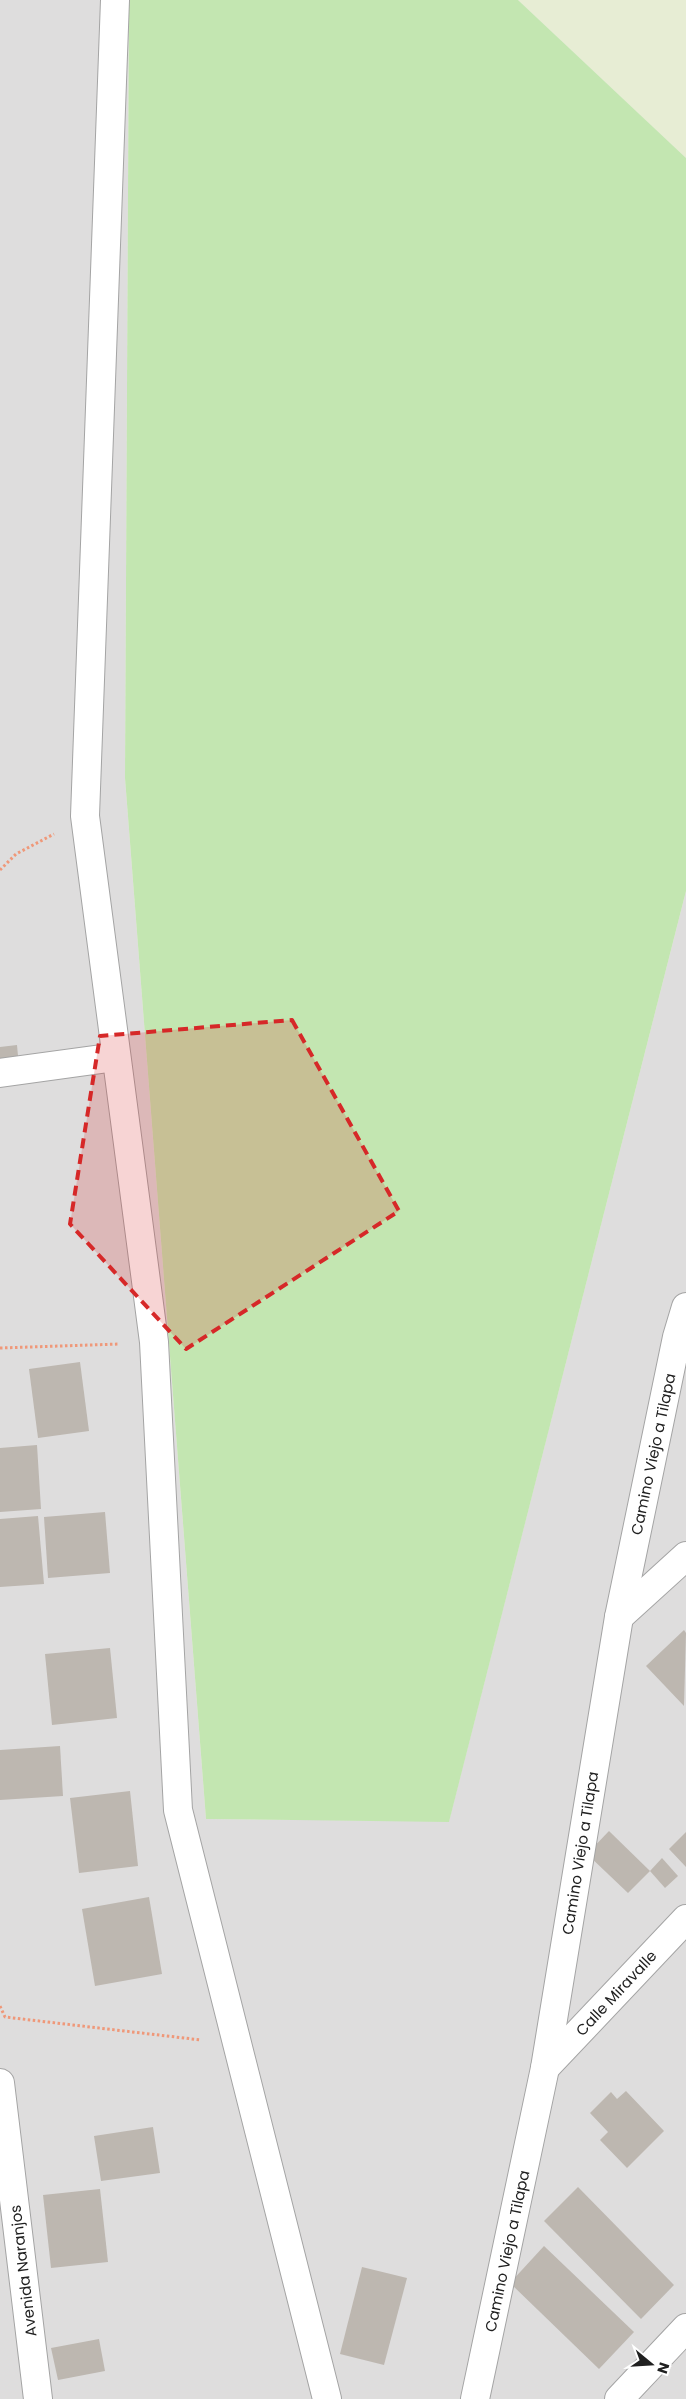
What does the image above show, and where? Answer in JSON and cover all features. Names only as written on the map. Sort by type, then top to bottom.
[{"type":"street","points":[[115,0],[85,816],[154,1342],[178,1810],[327,2399]]},
{"type":"street","points":[[0,1073],[116,1057]]},
{"type":"street","name":"Camino Viejo a Tilapa","points":[[475,2399],[545,2068],[619,1617],[677,1337],[686,1306]]},
{"type":"street","points":[[619,1617],[686,1556]]},
{"type":"street","name":"Calle Miravalle","points":[[545,2068],[686,1919]]},
{"type":"street","name":"Avenida Naranjos","points":[[0,2083],[38,2399]]},
{"type":"street","points":[[619,2399],[686,2328]]},
{"type":"path","points":[[0,870],[16,854],[85,816]]},
{"type":"path","points":[[0,1348],[154,1342]]},
{"type":"path","points":[[0,2006],[6,2018],[238,2044]]},
{"type":"highlighted area","points":[[292,1020],[399,1211],[186,1349],[70,1224],[100,1036]]},
{"type":"shaded area","points":[[0,0],[129,0],[125,778],[206,1819],[449,1821],[686,891],[686,2399],[0,2399]]},
{"type":"green space","points":[[129,0],[518,0],[686,158],[686,891],[449,1822],[206,1819],[125,778]]},
{"type":"green space","points":[[518,0],[686,0],[686,158]]},
{"type":"building","points":[[17,1045],[19,1067],[0,1069],[0,1047]]},
{"type":"building","points":[[80,1362],[89,1431],[38,1438],[29,1369]]},
{"type":"building","points":[[37,1445],[41,1509],[0,1512],[0,1448]]},
{"type":"building","points":[[105,1512],[110,1573],[48,1578],[44,1517]]},
{"type":"building","points":[[38,1516],[44,1584],[0,1587],[0,1519]]},
{"type":"building","points":[[684,1630],[686,1633],[684,1706],[646,1666]]},
{"type":"building","points":[[110,1648],[117,1718],[52,1725],[45,1654]]},
{"type":"building","points":[[60,1746],[63,1796],[0,1800],[0,1750]]},
{"type":"building","points":[[130,1791],[138,1866],[79,1873],[70,1798]]},
{"type":"building","points":[[609,1831],[650,1871],[628,1893],[587,1854]]},
{"type":"building","points":[[686,1832],[686,1867],[669,1849]]},
{"type":"building","points":[[662,1858],[678,1876],[665,1888],[650,1871]]},
{"type":"building","points":[[149,1897],[162,1974],[95,1986],[82,1909]]},
{"type":"building","points":[[626,2091],[664,2131],[627,2168],[600,2140],[608,2132],[590,2113],[611,2092],[617,2099]]},
{"type":"building","points":[[153,2127],[160,2173],[101,2181],[94,2136]]},
{"type":"building","points":[[578,2187],[674,2285],[641,2319],[544,2221]]},
{"type":"building","points":[[100,2189],[108,2262],[51,2268],[43,2195]]},
{"type":"building","points":[[544,2246],[634,2332],[599,2369],[510,2283]]},
{"type":"building","points":[[362,2267],[407,2278],[384,2365],[340,2354]]},
{"type":"building","points":[[99,2339],[105,2371],[58,2380],[51,2348]]}]
